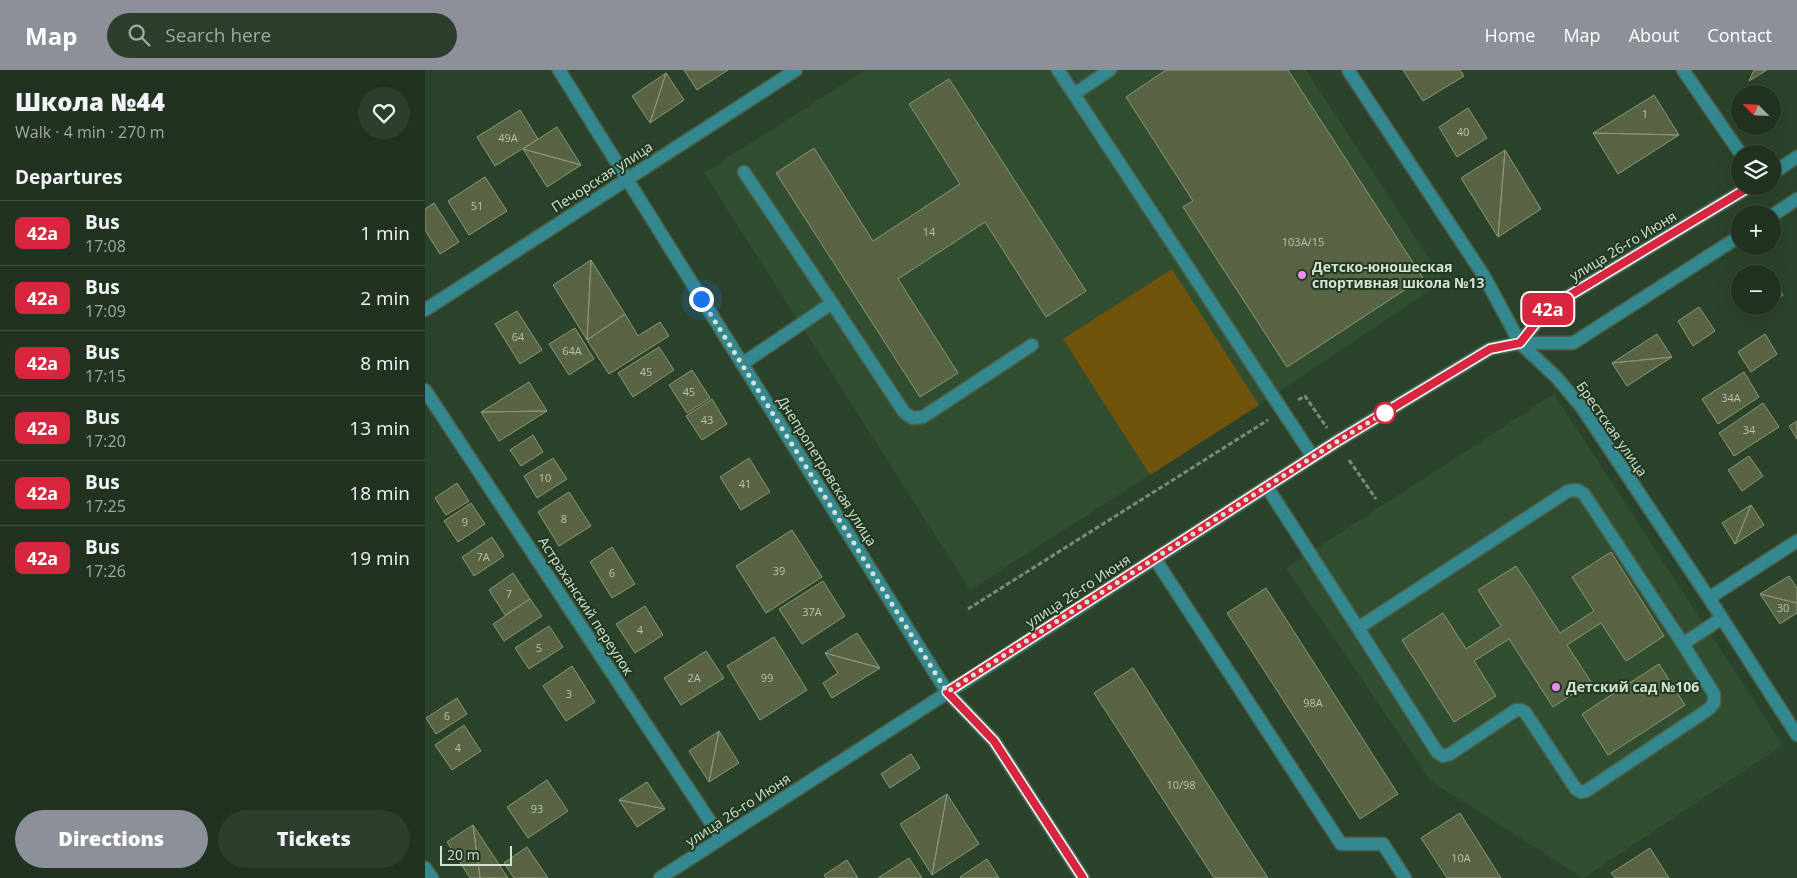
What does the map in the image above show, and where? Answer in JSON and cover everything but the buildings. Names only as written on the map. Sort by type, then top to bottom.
[{"type":"street","name":"Днепропетровская улица","points":[[559,70],[947,692],[994,741],[1083,878]]},
{"type":"street","name":"Печорская улица","points":[[425,310],[626,178],[796,70]]},
{"type":"street","points":[[1057,70],[1313,457]]},
{"type":"street","points":[[1074,94],[1110,70]]},
{"type":"street","name":"Брестская улица","points":[[1348,70],[1484,276],[1520,343],[1557,378],[1583,409],[1709,598],[1797,735]]},
{"type":"street","points":[[1683,70],[1735,145]]},
{"type":"street","points":[[1781,168],[1797,157]]},
{"type":"street","points":[[744,172],[905,412],[912,418],[923,417],[1032,345]]},
{"type":"street","name":"улица 26-го Июня","points":[[1520,343],[1547,309],[1736,195]]},
{"type":"street","points":[[1781,210],[1797,199]]},
{"type":"street","name":"улица 26-го Июня","points":[[659,878],[1313,457],[1490,349],[1520,343],[1573,343],[1731,242]]},
{"type":"street","points":[[742,364],[832,303]]},
{"type":"street","name":"Астраханский переулок","points":[[425,390],[721,838]]},
{"type":"street","points":[[1267,487],[1357,628],[1437,752],[1443,756],[1450,754],[1516,710],[1521,710],[1525,712],[1576,789],[1581,792],[1586,791],[1709,710],[1714,703],[1714,694],[1683,644],[1584,494],[1577,490],[1568,491],[1357,628]]},
{"type":"street","points":[[1709,598],[1797,541]]},
{"type":"street","points":[[1155,559],[1341,844],[1383,844],[1405,878]]},
{"type":"street","points":[[1683,644],[1722,618]]},
{"type":"street","points":[[425,868],[432,878]]},
{"type":"path","points":[[968,609],[1305,396],[1327,428]]},
{"type":"path","points":[[1349,460],[1376,499]]},
{"type":"shaded area","points":[[865,70],[1306,70],[1444,281],[1259,405],[970,590],[704,173]]},
{"type":"shaded area","points":[[1172,269],[1259,405],[1150,475],[1063,339]]},
{"type":"shaded area","name":"Детский сад №106","points":[[1554,394],[1783,745],[1583,878],[1431,781],[1286,568]]},
{"type":"bus line","name":"42a","points":[[1083,878],[994,741],[947,692],[1336,442],[1490,349],[1520,343],[1547,309],[1736,195]]},
{"type":"place","name":"Детско-юношеская спортивная школа №13","points":[[1302,275]]},
{"type":"place","name":"Детский сад №106","points":[[1556,687]]},
{"type":"route","points":[[701,299],[947,692],[1387,411],[1385,413]]}]
